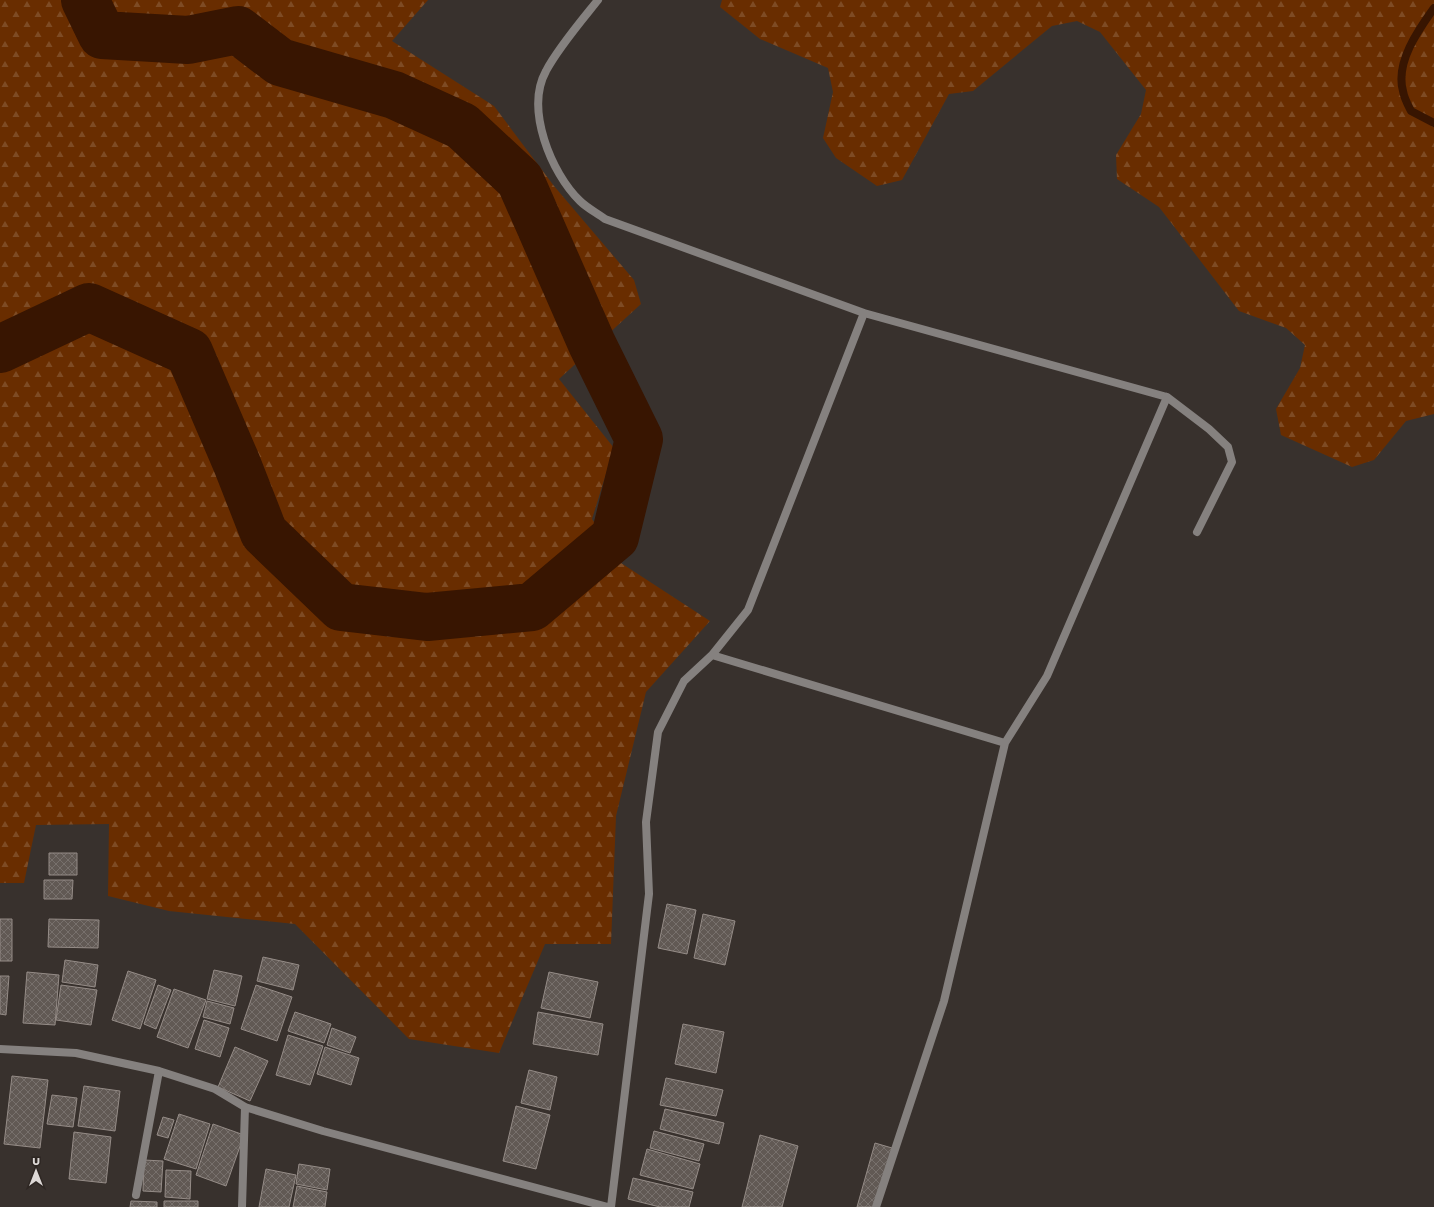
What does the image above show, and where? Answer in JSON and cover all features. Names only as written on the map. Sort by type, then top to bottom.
[{"type":"street","points":[[598,0],[545,71],[538,98],[541,128],[550,157],[580,201],[605,219],[864,313],[1167,398],[1209,429],[1228,447],[1232,462],[1197,532]]},
{"type":"street","points":[[0,1049],[76,1054],[159,1071],[216,1089],[245,1107],[323,1131],[582,1204],[609,1207],[649,894],[646,822],[658,732],[684,681],[712,655],[748,610],[864,313]]},
{"type":"street","points":[[876,1207],[944,1001],[1005,743],[1047,676],[1167,398]]},
{"type":"street","points":[[712,655],[1005,743]]},
{"type":"street","points":[[136,1195],[159,1071]]},
{"type":"street","points":[[242,1207],[245,1107]]},
{"type":"green space","points":[[0,0],[428,0],[392,41],[494,106],[554,186],[634,280],[641,304],[559,379],[614,448],[592,519],[621,563],[710,621],[646,692],[616,816],[611,944],[545,944],[499,1053],[409,1039],[295,924],[169,911],[108,896],[109,824],[36,825],[24,883],[0,883]]},
{"type":"green space","points":[[722,0],[1434,0],[1434,414],[1406,421],[1374,460],[1352,467],[1281,435],[1276,409],[1300,368],[1305,345],[1286,328],[1239,311],[1159,207],[1117,179],[1116,155],[1141,114],[1146,90],[1100,32],[1077,21],[1052,26],[973,91],[949,94],[902,180],[877,186],[836,158],[823,138],[833,92],[828,68],[760,39],[720,7]]},
{"type":"building","points":[[49,853],[77,853],[77,875],[49,875]]},
{"type":"building","points":[[44,880],[73,880],[72,899],[44,899]]},
{"type":"building","points":[[667,904],[696,910],[687,954],[658,948]]},
{"type":"building","points":[[703,914],[735,921],[725,965],[694,958]]},
{"type":"building","points":[[0,919],[12,919],[12,961],[0,961]]},
{"type":"building","points":[[49,919],[99,920],[98,948],[48,947]]},
{"type":"building","points":[[263,957],[299,965],[293,990],[257,981]]},
{"type":"building","points":[[65,960],[98,965],[95,987],[62,982]]},
{"type":"building","points":[[214,970],[242,976],[235,1006],[207,999]]},
{"type":"building","points":[[128,971],[156,980],[140,1029],[112,1020]]},
{"type":"building","points":[[27,972],[59,975],[55,1025],[23,1023]]},
{"type":"building","points":[[549,972],[598,982],[590,1018],[541,1008]]},
{"type":"building","points":[[0,976],[9,976],[6,1015],[0,1014]]},
{"type":"building","points":[[61,985],[97,990],[91,1025],[56,1020]]},
{"type":"building","points":[[158,985],[171,990],[156,1029],[144,1024]]},
{"type":"building","points":[[256,985],[292,997],[277,1041],[241,1029]]},
{"type":"building","points":[[174,989],[206,1000],[188,1048],[157,1037]]},
{"type":"building","points":[[207,1001],[234,1008],[230,1024],[203,1017]]},
{"type":"building","points":[[295,1012],[331,1024],[324,1043],[288,1031]]},
{"type":"building","points":[[538,1012],[603,1024],[598,1055],[533,1044]]},
{"type":"building","points":[[204,1020],[229,1028],[220,1057],[195,1049]]},
{"type":"building","points":[[683,1024],[724,1032],[716,1073],[675,1064]]},
{"type":"building","points":[[332,1028],[356,1037],[350,1053],[327,1045]]},
{"type":"building","points":[[288,1035],[323,1046],[310,1085],[276,1075]]},
{"type":"building","points":[[235,1047],[268,1061],[250,1101],[218,1087]]},
{"type":"building","points":[[325,1047],[359,1058],[351,1085],[317,1074]]},
{"type":"building","points":[[529,1070],[557,1077],[550,1110],[521,1103]]},
{"type":"building","points":[[12,1076],[48,1080],[40,1148],[4,1144]]},
{"type":"building","points":[[666,1078],[723,1090],[716,1116],[660,1105]]},
{"type":"building","points":[[84,1086],[120,1091],[115,1131],[78,1126]]},
{"type":"building","points":[[52,1095],[77,1098],[73,1127],[47,1124]]},
{"type":"building","points":[[516,1106],[550,1115],[536,1169],[503,1161]]},
{"type":"building","points":[[665,1109],[724,1123],[719,1144],[660,1129]]},
{"type":"building","points":[[179,1114],[210,1124],[196,1169],[164,1159]]},
{"type":"building","points":[[163,1117],[174,1120],[168,1138],[157,1135]]},
{"type":"building","points":[[213,1124],[244,1135],[226,1186],[196,1175]]},
{"type":"building","points":[[654,1131],[704,1144],[699,1161],[650,1148]]},
{"type":"building","points":[[74,1132],[111,1137],[106,1183],[69,1179]]},
{"type":"building","points":[[760,1135],[798,1146],[782,1207],[742,1207]]},
{"type":"building","points":[[875,1143],[892,1148],[876,1207],[857,1207]]},
{"type":"building","points":[[647,1149],[700,1164],[693,1189],[640,1175]]},
{"type":"building","points":[[144,1160],[163,1161],[161,1192],[143,1191]]},
{"type":"building","points":[[299,1164],[330,1169],[327,1190],[296,1184]]},
{"type":"building","points":[[266,1169],[296,1175],[289,1207],[259,1207]]},
{"type":"building","points":[[166,1170],[191,1171],[190,1199],[165,1197]]},
{"type":"building","points":[[633,1178],[693,1192],[689,1207],[660,1207],[628,1199]]},
{"type":"building","points":[[297,1186],[327,1192],[325,1207],[293,1207]]},
{"type":"building","points":[[131,1201],[157,1202],[157,1207],[130,1207]]},
{"type":"building","points":[[164,1201],[198,1201],[198,1207],[164,1207]]},
{"type":"waterway","points":[[0,349],[89,307],[189,352],[237,464],[264,533],[341,607],[427,617],[532,607],[615,537],[639,439],[592,344],[520,180],[462,126],[394,95],[280,62],[238,30],[188,40],[102,35],[85,0]]},
{"type":"waterway","points":[[1434,8],[1410,46],[1402,69],[1401,80],[1404,96],[1411,111],[1434,123]]}]
